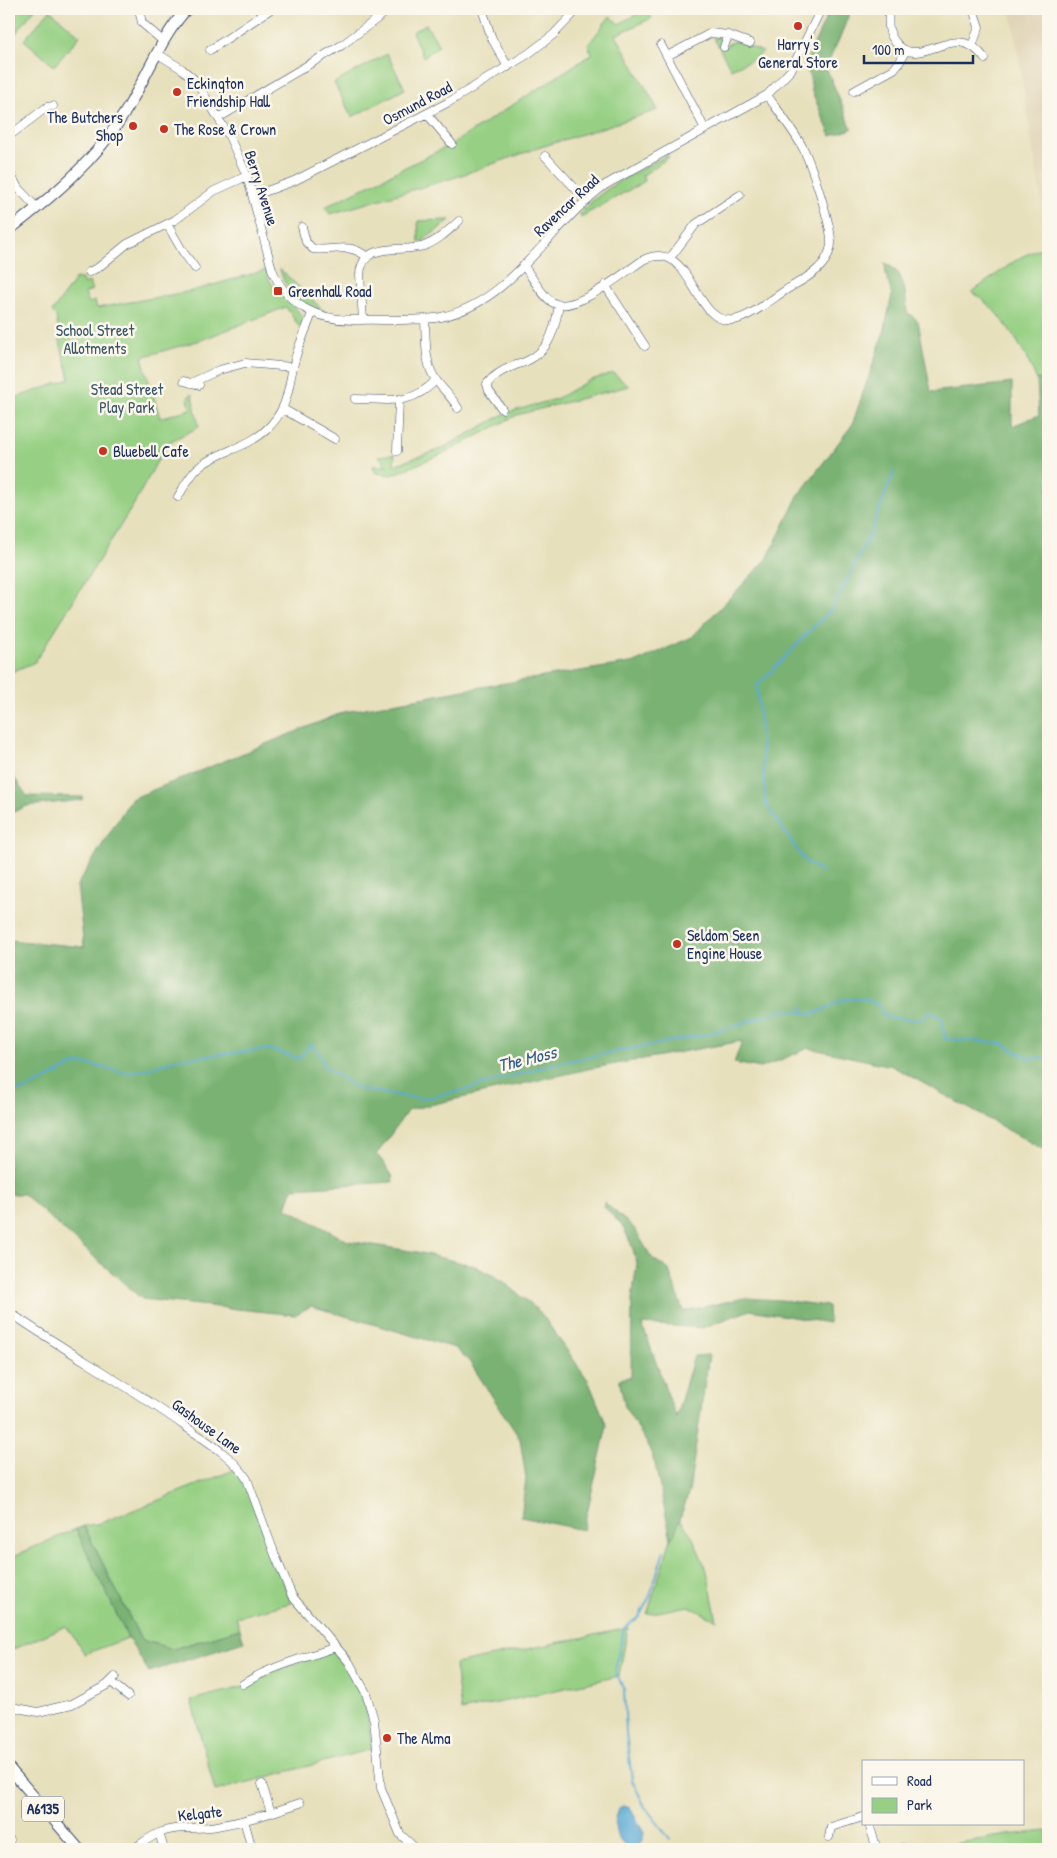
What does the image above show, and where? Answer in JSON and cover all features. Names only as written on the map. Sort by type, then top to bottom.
[{"type":"main road","points":[[9,230],[72,178],[100,148],[124,115],[164,42],[180,16],[187,9]]},
{"type":"main road","name":"A6135","points":[[9,1768],[79,1849]]},
{"type":"street","points":[[139,9],[140,19],[146,27],[164,42]]},
{"type":"street","points":[[210,50],[271,9]]},
{"type":"street","points":[[218,118],[342,45],[390,9]]},
{"type":"street","points":[[482,9],[492,39],[508,67]]},
{"type":"street","name":"Osmund Road","points":[[253,196],[294,181],[427,114],[508,67],[548,38],[578,9]]},
{"type":"street","name":"Ravencar Road","points":[[312,313],[330,319],[425,319],[442,316],[478,302],[501,287],[586,200],[618,177],[767,95],[792,70],[821,9]]},
{"type":"street","points":[[889,9],[888,29],[899,47],[905,50],[920,52],[945,44],[964,43],[972,46],[985,59]]},
{"type":"street","points":[[972,46],[979,27],[973,9]]},
{"type":"street","points":[[667,56],[705,35],[717,32],[750,44]]},
{"type":"street","points":[[724,47],[728,35]]},
{"type":"street","points":[[661,45],[705,129]]},
{"type":"street","points":[[854,91],[894,69],[901,60],[905,50]]},
{"type":"street","name":"Berry Avenue","points":[[158,54],[182,69],[196,82],[218,118],[247,176],[276,280],[295,302],[312,313]]},
{"type":"street","points":[[860,78],[864,86]]},
{"type":"street","points":[[523,265],[547,298],[559,305],[579,302],[651,257],[663,256],[670,258],[678,265],[712,313],[722,320],[741,318],[815,271],[826,259],[830,251],[830,236],[812,171],[803,149],[767,95]]},
{"type":"street","points":[[9,136],[47,107],[53,106]]},
{"type":"street","points":[[427,114],[449,134],[452,144]]},
{"type":"street","points":[[545,156],[586,200]]},
{"type":"street","points":[[9,171],[18,188],[38,208]]},
{"type":"street","points":[[89,272],[99,267],[127,244],[167,224],[214,191],[247,176]]},
{"type":"street","points":[[670,258],[696,224],[740,194]]},
{"type":"street","points":[[363,320],[360,275],[366,257],[378,251],[424,246],[441,237],[460,221]]},
{"type":"street","points":[[167,224],[190,267]]},
{"type":"street","points":[[302,227],[306,242],[313,249],[351,248],[366,257]]},
{"type":"street","points":[[605,285],[646,346]]},
{"type":"street","points":[[502,410],[489,391],[487,384],[497,374],[522,363],[544,348],[554,330],[559,305]]},
{"type":"street","points":[[178,497],[195,471],[260,435],[284,409],[290,390],[296,356],[312,313]]},
{"type":"street","points":[[425,319],[429,365],[436,380],[458,408]]},
{"type":"street","points":[[192,383],[212,373],[245,362],[293,368]]},
{"type":"street","points":[[359,397],[406,399],[420,395],[436,380]]},
{"type":"street","points":[[397,451],[399,399]]},
{"type":"street","points":[[284,409],[335,439]]},
{"type":"street","name":"Gashouse Lane","points":[[9,1312],[170,1416],[227,1456],[240,1468],[247,1479],[292,1596],[349,1662],[366,1693],[374,1720],[382,1788],[400,1834],[416,1849]]},
{"type":"street","points":[[243,1684],[277,1667],[336,1647]]},
{"type":"street","points":[[9,1710],[17,1708],[38,1712],[72,1704],[113,1680],[128,1696]]},
{"type":"street","points":[[262,1784],[271,1813]]},
{"type":"street","name":"Kelgate","points":[[133,1849],[159,1833],[188,1828],[200,1829],[244,1820],[300,1803]]},
{"type":"street","points":[[829,1836],[831,1827],[862,1817]]},
{"type":"street","name":"Kelgate","points":[[244,1820],[252,1849]]},
{"type":"street","points":[[869,1826],[877,1849]]},
{"type":"street","name":"Kelgate","points":[[159,1833],[164,1849]]},
{"type":"shaded area","points":[[1011,9],[1048,9],[1048,232],[1046,233]]},
{"type":"green space","points":[[9,9],[35,9],[12,38],[9,48]]},
{"type":"green space","points":[[646,9],[652,18],[616,35],[658,110],[538,148],[453,178],[330,214],[325,207],[452,144],[592,54],[588,45],[610,16],[619,24]]},
{"type":"green space","points":[[830,9],[851,9],[826,67],[852,129],[831,136],[812,92],[810,77],[804,66]]},
{"type":"green space","points":[[50,10],[80,36],[54,66],[24,40]]},
{"type":"green space","points":[[426,24],[439,46],[423,57],[412,32]]},
{"type":"green space","points":[[713,37],[720,38],[722,41],[720,46],[725,48],[728,44],[736,41],[763,52],[758,57],[731,69]]},
{"type":"green space","points":[[387,54],[405,89],[352,117],[334,83]]},
{"type":"green space","points":[[667,155],[669,157],[642,176],[645,181],[581,217],[580,214],[589,204],[609,188]]},
{"type":"green space","points":[[450,220],[423,241],[419,243],[418,221]]},
{"type":"green space","points":[[1048,232],[1048,377],[1037,380],[1011,331],[983,300],[972,292],[1019,258],[1047,245],[1046,233]]},
{"type":"green space","points":[[885,263],[892,267],[901,278],[905,290],[907,312],[918,321],[931,392],[1012,383],[1012,426],[1039,415],[1037,380],[1048,377],[1048,1152],[892,1066],[809,1048],[761,1068],[734,1063],[742,1041],[588,1069],[408,1110],[377,1154],[392,1175],[393,1182],[293,1188],[286,1208],[348,1241],[417,1252],[475,1266],[503,1281],[540,1312],[588,1380],[607,1426],[583,1530],[521,1517],[526,1478],[520,1439],[469,1361],[455,1348],[311,1306],[295,1315],[142,1299],[23,1194],[9,1194],[9,940],[84,947],[77,885],[131,799],[344,712],[481,687],[636,662],[692,637],[767,559],[798,496],[852,425],[884,332],[892,295],[886,275]]},
{"type":"green space","points":[[280,269],[326,313],[303,303],[286,285]]},
{"type":"green space","points":[[266,270],[273,285],[304,320],[302,331],[286,307],[201,340],[142,357],[160,418],[190,409],[188,397],[192,394],[199,427],[167,443],[134,504],[35,662],[9,673],[9,406],[15,398],[70,379],[61,346],[56,316],[52,312],[76,278],[82,279],[84,284],[89,282],[92,290],[85,293],[89,303],[95,301],[97,308],[192,291]]},
{"type":"green space","points":[[613,373],[629,386],[517,415],[447,452],[392,475],[376,473],[373,466],[387,466],[379,456],[395,454],[394,465],[441,449],[506,413],[556,399],[588,381]]},
{"type":"green space","points":[[9,770],[27,796],[83,797],[82,800],[27,806],[9,814]]},
{"type":"green space","points":[[604,1202],[634,1228],[652,1258],[669,1270],[683,1311],[744,1298],[781,1300],[828,1306],[829,1323],[750,1310],[702,1328],[642,1324],[676,1417],[694,1356],[709,1355],[689,1492],[675,1533],[671,1539],[655,1464],[648,1445],[625,1407],[619,1379],[631,1377],[632,1299],[637,1263],[632,1246],[622,1225],[604,1207]]},
{"type":"green space","points":[[234,1470],[245,1482],[291,1603],[236,1617],[240,1629],[173,1649],[141,1640],[84,1526],[101,1523]]},
{"type":"green space","points":[[680,1519],[692,1536],[707,1571],[717,1621],[689,1606],[647,1614],[671,1539]]},
{"type":"green space","points":[[84,1526],[141,1640],[173,1649],[240,1629],[244,1642],[149,1672],[128,1638],[76,1529]]},
{"type":"green space","points":[[76,1529],[128,1638],[85,1654],[66,1626],[9,1651],[9,1558]]},
{"type":"green space","points":[[628,1628],[619,1676],[461,1711],[455,1664]]},
{"type":"green space","points":[[333,1650],[336,1651],[361,1695],[367,1712],[372,1749],[215,1791],[191,1700],[243,1687],[282,1668]]},
{"type":"green space","points":[[1048,1831],[1048,1849],[923,1849],[1007,1835]]},
{"type":"water","points":[[623,1806],[630,1808],[644,1833],[642,1840],[636,1848],[623,1844],[617,1834],[615,1826],[616,1817],[619,1808]]},
{"type":"waterway","points":[[822,873],[803,859],[766,804],[757,686],[833,607],[869,536],[894,472]]},
{"type":"waterway","name":"The Moss","points":[[9,1091],[26,1090],[75,1064],[89,1064],[125,1073],[148,1069],[178,1059],[269,1049],[300,1059],[310,1044],[320,1054],[324,1066],[358,1089],[422,1099],[465,1090],[553,1064],[708,1034],[784,1010],[814,1014],[845,999],[866,999],[878,1005],[885,1017],[921,1020],[929,1011],[942,1018],[945,1039],[1001,1043],[1030,1059],[1048,1056]]},
{"type":"waterway","name":"The Moss","points":[[801,1012],[803,1006]]},
{"type":"waterway","points":[[664,1551],[650,1596],[639,1617],[624,1628],[615,1670],[624,1690],[626,1733],[632,1780],[645,1807],[670,1839]]},
{"type":"place","name":"Harry's General Store","points":[[798,26]]},
{"type":"place","name":"Eckington Friendship Hall","points":[[177,92]]},
{"type":"place","name":"The Butchers Shop","points":[[133,126]]},
{"type":"place","name":"The Rose & Crown","points":[[164,129]]},
{"type":"place","name":"Greenhall Road","points":[[278,291]]},
{"type":"place","name":"Bluebell Cafe","points":[[103,451]]},
{"type":"place","name":"Seldom Seen Engine House","points":[[677,944]]},
{"type":"place","name":"The Alma","points":[[387,1738]]},
{"type":"park label","name":"School Street Allotments","points":[[95,339]]},
{"type":"park label","name":"Stead Street Play Park","points":[[127,398]]}]
